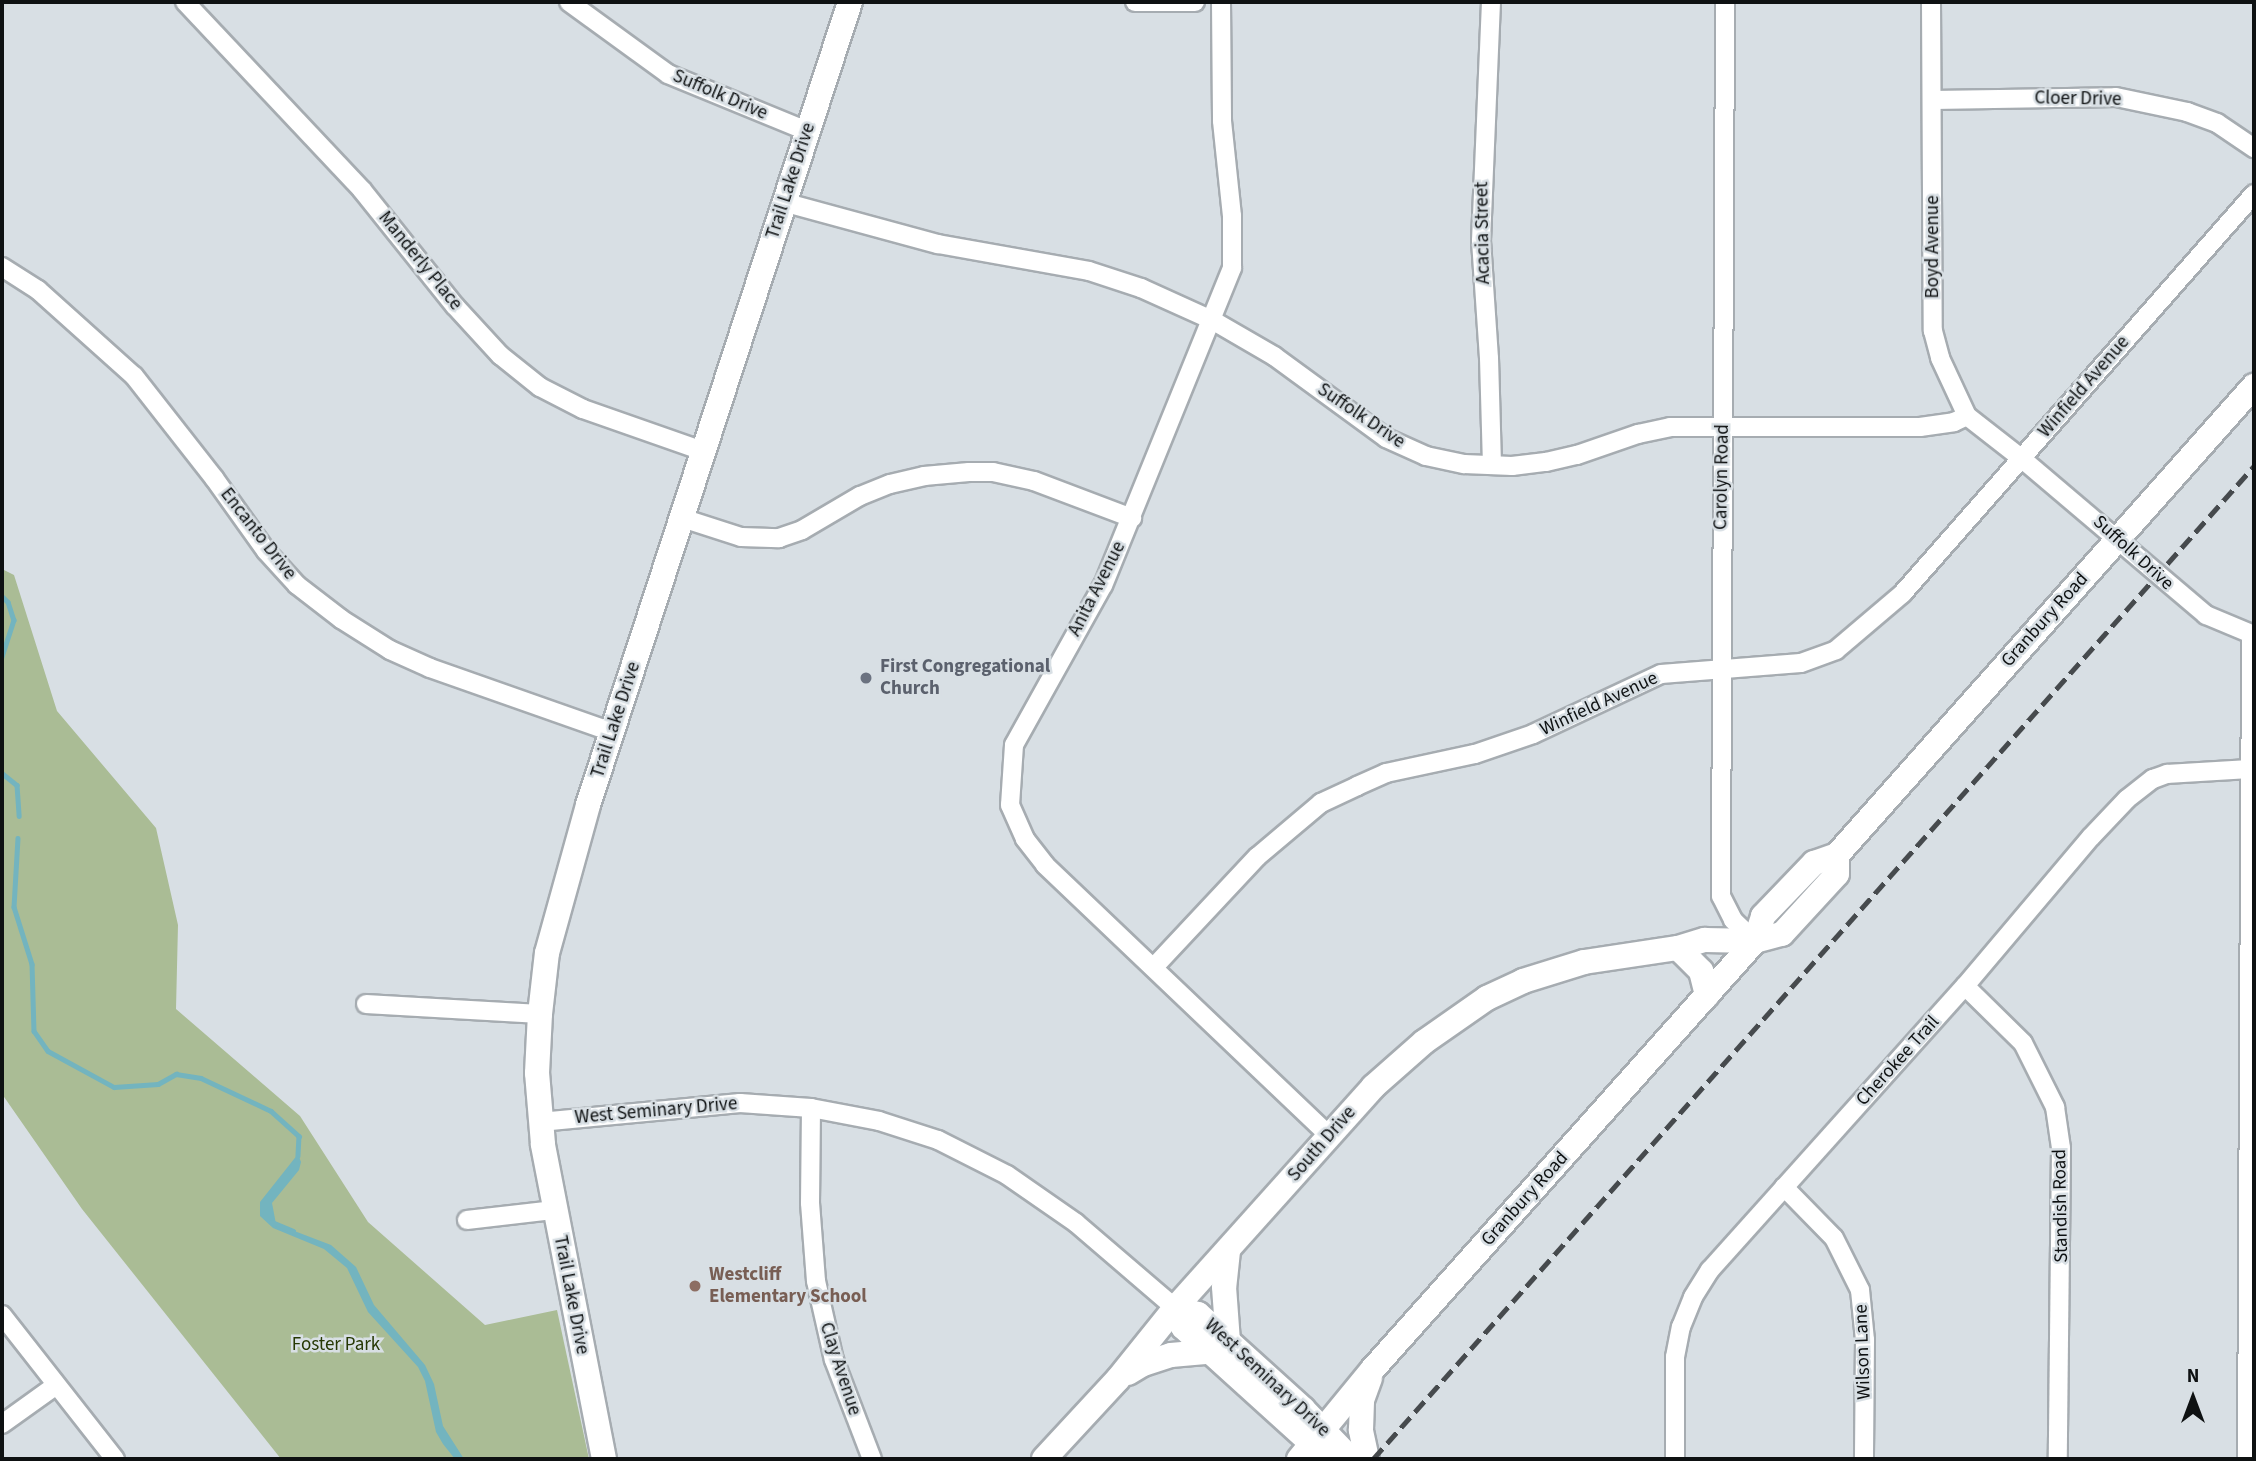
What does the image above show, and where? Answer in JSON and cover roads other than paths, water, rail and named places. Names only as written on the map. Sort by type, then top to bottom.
[{"type":"street","name":"Manderly Place","points":[[185,2],[362,190],[455,306],[500,355],[540,387],[583,409],[703,451]]},
{"type":"street","name":"Suffolk Drive","points":[[569,2],[668,74],[807,131]]},
{"type":"street","name":"Trail Lake Drive","points":[[604,1459],[554,1210],[540,1122],[537,1073],[547,953],[562,889],[612,732],[850,2]]},
{"type":"street","points":[[1135,2],[1195,2]]},
{"type":"street","name":"Anita Avenue","points":[[1221,2],[1222,121],[1232,216],[1232,268],[1103,585],[1014,745],[1010,805],[1025,839],[1045,865],[1329,1136]]},
{"type":"street","name":"Acacia Street","points":[[1492,2],[1482,166],[1481,241],[1489,358],[1492,465]]},
{"type":"street","name":"Carolyn Road","points":[[1725,2],[1721,896],[1733,920],[1755,941]]},
{"type":"street","name":"Boyd Avenue","points":[[1931,2],[1933,331],[1940,358],[1966,416],[2021,458]]},
{"type":"street","name":"Cloer Drive","points":[[1933,100],[2116,97],[2187,112],[2217,123],[2254,148]]},
{"type":"street","name":"Winfield Avenue","points":[[1154,967],[1257,858],[1321,803],[1385,773],[1475,754],[1533,734],[1661,674],[1801,663],[1836,650],[1902,594],[2254,194]]},
{"type":"street","name":"Suffolk Drive","points":[[783,202],[938,244],[1089,271],[1141,288],[1212,320],[1274,356],[1386,438],[1426,456],[1492,465],[1546,462],[1577,455],[1637,434],[1670,428],[1920,428],[1954,422],[1966,416]]},
{"type":"street","name":"Encanto Drive","points":[[2,267],[38,290],[134,376],[267,551],[298,585],[341,619],[390,650],[430,668],[612,732]]},
{"type":"street","name":"Granbury Road","points":[[1316,1448],[1372,1370],[1755,941],[1763,916],[1814,863],[1837,855],[2254,386]]},
{"type":"street","name":"Suffolk Drive","points":[[2021,458],[2206,615],[2253,635]]},
{"type":"street","points":[[682,519],[741,537],[779,538],[802,530],[860,496],[890,484],[924,476],[969,472],[993,472],[1034,481],[1132,518]]},
{"type":"street","points":[[2247,1459],[2249,769],[2253,635]]},
{"type":"street","name":"Cherokee Trail","points":[[1675,1459],[1675,1357],[1681,1327],[1689,1307],[1710,1270],[1965,986],[2091,837],[2127,799],[2153,779],[2167,774],[2249,769]]},
{"type":"street","name":"South Drive","points":[[1044,1459],[1118,1379],[1175,1308],[1373,1087],[1424,1042],[1487,998],[1523,981],[1584,962],[1678,948],[1705,940],[1755,941]]},
{"type":"street","points":[[1678,948],[1701,971],[1707,995]]},
{"type":"street","name":"Standish Road","points":[[1965,986],[2023,1043],[2055,1107],[2061,1148],[2058,1459]]},
{"type":"street","points":[[366,1004],[540,1014]]},
{"type":"street","name":"West Seminary Drive","points":[[540,1122],[716,1103],[811,1108],[879,1121],[971,1154],[1055,1207],[1175,1308],[1183,1327],[1218,1346],[1316,1448],[1351,1459]]},
{"type":"street","name":"Clay Avenue","points":[[811,1108],[810,1203],[816,1281],[837,1370],[872,1459]]},
{"type":"street","name":"Wilson Lane","points":[[1784,1187],[1834,1238],[1848,1259],[1860,1290],[1865,1340],[1864,1459]]},
{"type":"street","points":[[467,1220],[554,1210]]},
{"type":"street","points":[[1118,1379],[1143,1364],[1218,1346],[1228,1251]]},
{"type":"street","points":[[2,1315],[55,1386],[115,1459]]},
{"type":"street","points":[[1367,1459],[1361,1430],[1362,1399],[1372,1370]]},
{"type":"street","points":[[2,1424],[55,1386]]},
{"type":"water","points":[[298,1154],[301,1162],[299,1170],[272,1203],[276,1224],[331,1245],[356,1267],[374,1305],[425,1365],[434,1384],[443,1426],[464,1459],[455,1459],[443,1444],[436,1432],[425,1381],[418,1367],[368,1312],[347,1268],[324,1249],[273,1228],[260,1216],[260,1202]]},
{"type":"waterway","points":[[2,596],[8,602],[14,620],[2,658]]},
{"type":"waterway","points":[[2,773],[17,785],[19,816]]},
{"type":"waterway","points":[[18,838],[14,907],[32,964],[34,1031],[48,1051],[114,1087],[158,1084],[176,1074],[201,1078],[271,1111],[299,1136],[298,1156]]},
{"type":"waterway","points":[[272,1222],[293,1231]]},
{"type":"railway","points":[[1373,1459],[2254,466]]},
{"type":"place","name":"First Congregational Church","points":[[866,678]]},
{"type":"place","name":"Westcliff Elementary School","points":[[695,1286]]},
{"type":"park label","name":"Foster Park","points":[[336,1345]]}]
